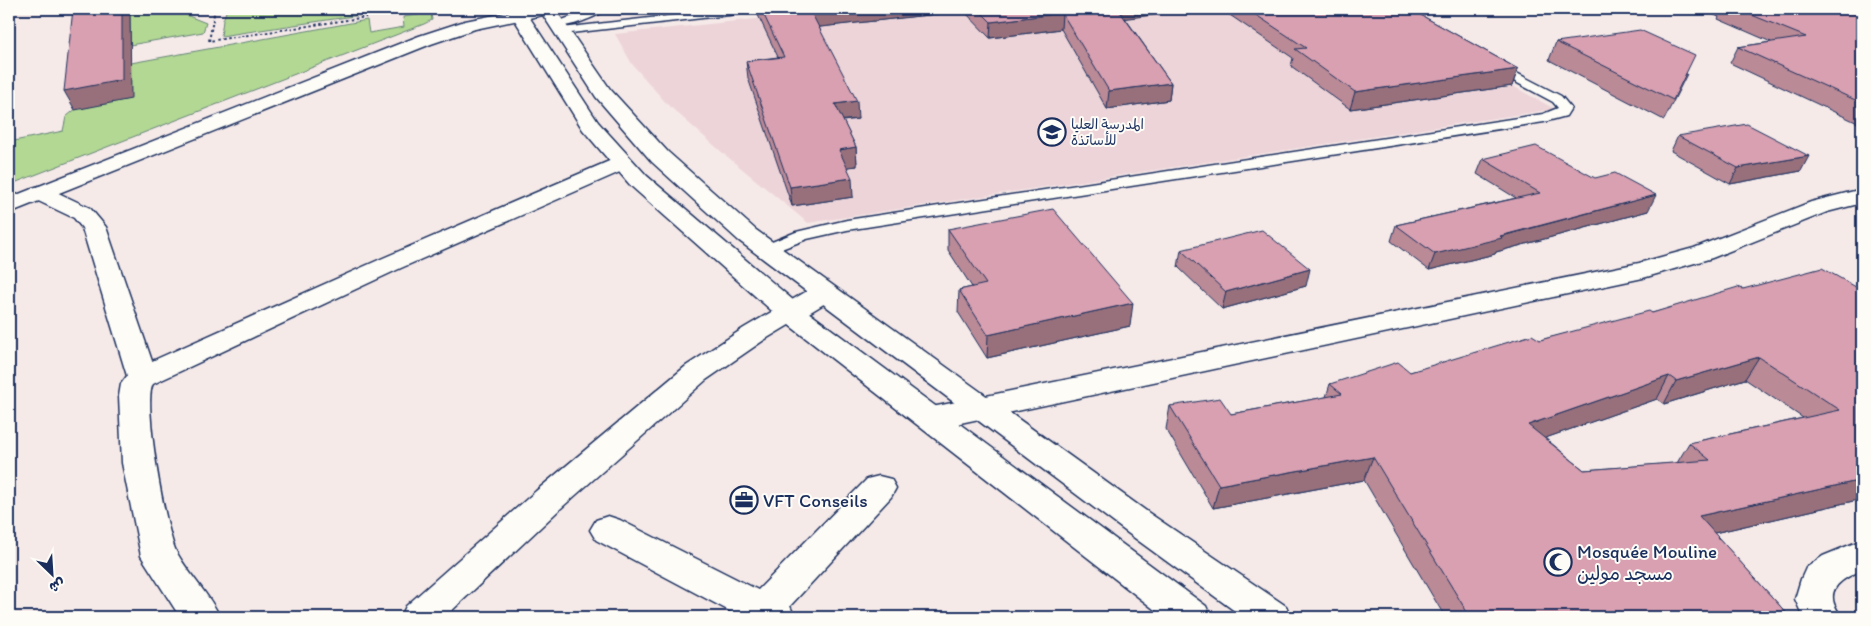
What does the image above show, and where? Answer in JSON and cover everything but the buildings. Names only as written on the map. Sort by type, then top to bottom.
[{"type":"street","points":[[518,11],[590,126],[638,181],[790,312],[1192,617]]},
{"type":"street","points":[[9,206],[425,40],[518,11],[553,18],[603,93],[660,157],[702,197],[766,250],[823,293],[1137,522],[1272,617]]},
{"type":"street","points":[[202,617],[159,556],[138,464],[134,396],[136,384],[142,377],[383,267],[621,163]]},
{"type":"street","points":[[40,193],[82,213],[94,227],[142,377]]},
{"type":"street","points":[[932,418],[1643,270],[1703,253],[1820,207],[1862,196]]},
{"type":"street","points":[[420,617],[548,500],[696,373],[790,312],[823,293]]},
{"type":"street","points":[[608,530],[764,615],[879,488]]},
{"type":"street","points":[[1822,617],[1814,599],[1819,579],[1836,566],[1862,554]]},
{"type":"lane","points":[[553,18],[594,13],[601,9]]},
{"type":"lane","points":[[553,18],[755,9]]},
{"type":"lane","points":[[766,250],[802,235],[847,225],[1544,118],[1561,113],[1565,108],[1557,99],[1481,58]]},
{"type":"path","points":[[216,9],[209,41],[367,17]]},
{"type":"path","points":[[402,12],[422,9]]},
{"type":"shaded area","name":"المدرسة العليا للأساتذة","points":[[849,9],[1371,9],[1555,109],[808,223],[667,104],[632,64],[615,34]]},
{"type":"green space","points":[[130,9],[187,9],[186,15],[206,23],[203,32],[130,45]]},
{"type":"green space","points":[[227,9],[367,9],[367,14],[221,36],[223,20]]},
{"type":"green space","points":[[431,13],[432,20],[424,24],[9,185],[9,142],[63,131],[66,117],[131,63],[367,20],[369,33],[404,27],[403,17]]},
{"type":"place","name":"المدرسة العليا للأساتذة","points":[[1052,132]]},
{"type":"place","name":"VFT Conseils","points":[[744,500]]},
{"type":"place","name":"Mosquée Mouline مسجد مولين","points":[[1558,562]]}]
